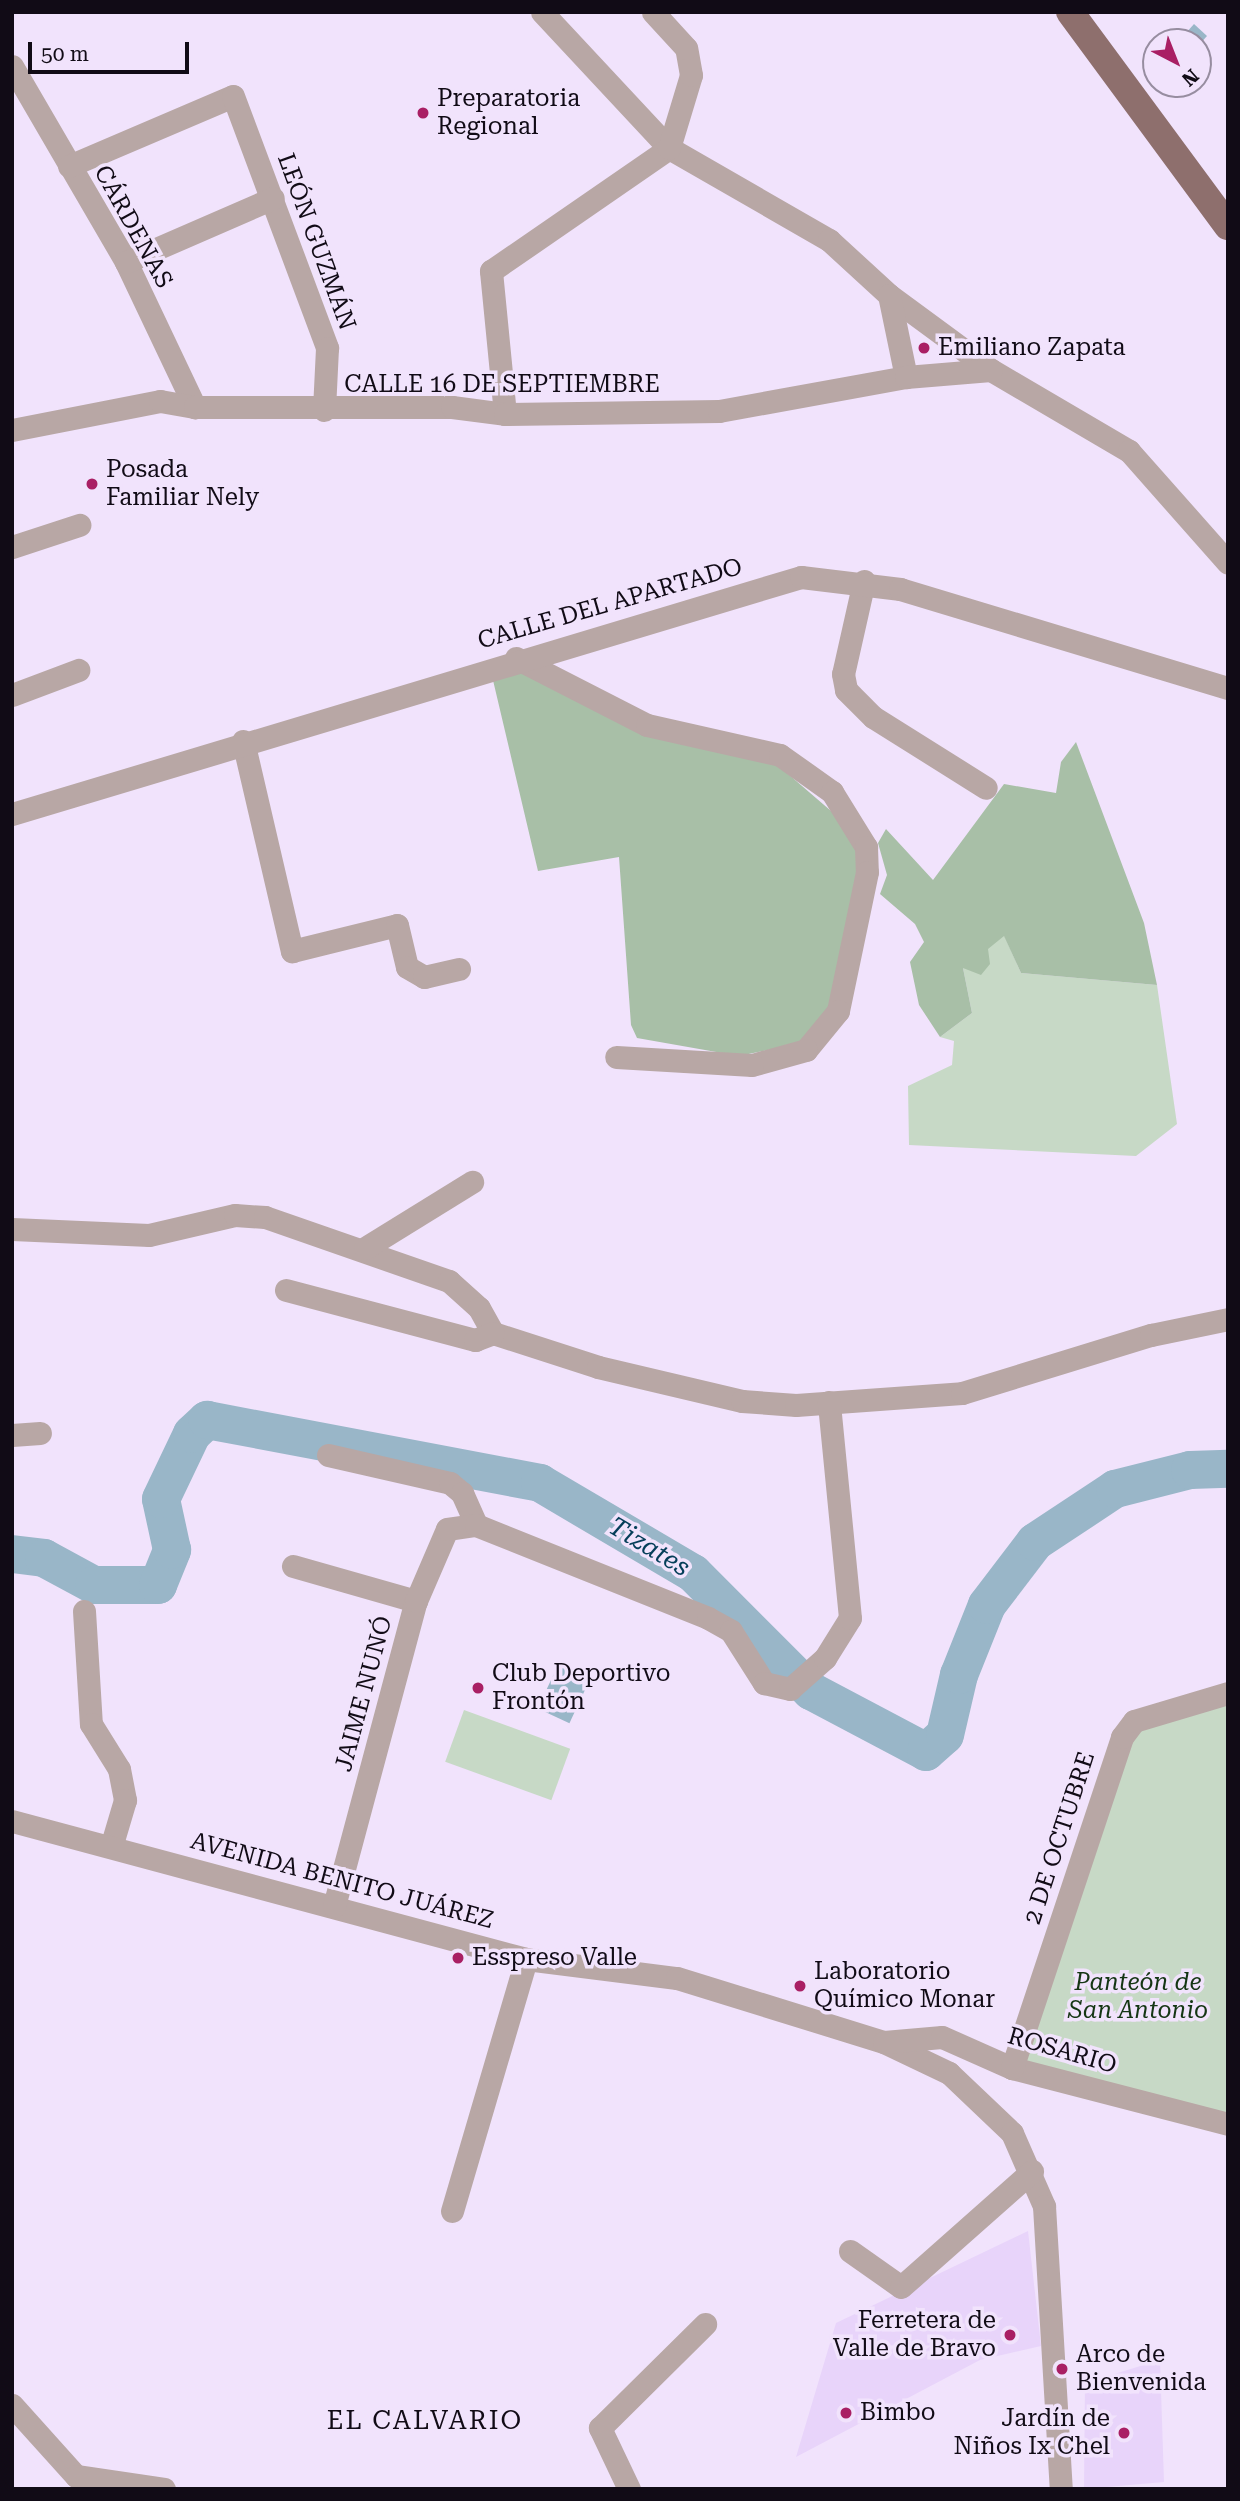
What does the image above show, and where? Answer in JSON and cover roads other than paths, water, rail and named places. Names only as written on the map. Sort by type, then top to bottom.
[{"type":"main road","points":[[1070,12],[1228,226]]},
{"type":"street","points":[[541,12],[669,148],[829,240],[889,295],[991,370],[1129,451],[1228,563]]},
{"type":"street","points":[[505,414],[491,271],[669,148],[691,75],[686,48],[653,12]]},
{"type":"street","name":"CÁRDENAS","points":[[14,73],[126,262],[195,407]]},
{"type":"street","name":"LEÓN GUZMÁN","points":[[69,166],[233,96],[327,348],[324,410]]},
{"type":"street","points":[[126,262],[273,198]]},
{"type":"street","points":[[889,295],[906,377]]},
{"type":"street","name":"CALLE 16 DE SEPTIEMBRE","points":[[12,430],[125,404],[160,401],[195,407],[324,410],[452,407],[505,414],[719,411],[906,377],[991,370]]},
{"type":"street","points":[[12,547],[79,525]]},
{"type":"street","name":"CALLE DEL APARTADO","points":[[14,808],[516,658],[802,578],[864,581],[1228,688]]},
{"type":"street","points":[[864,581],[843,674],[846,690],[873,717],[986,788]]},
{"type":"street","points":[[516,658],[647,725],[780,755],[832,792],[866,847],[867,872],[838,1011],[807,1050],[752,1065],[616,1057]]},
{"type":"street","points":[[12,695],[78,670]]},
{"type":"street","points":[[243,741],[292,951],[397,925],[408,967],[424,977],[459,968]]},
{"type":"street","points":[[365,1248],[472,1182]]},
{"type":"street","points":[[12,1229],[149,1235],[250,1214],[365,1248],[461,1289],[493,1333]]},
{"type":"street","points":[[286,1290],[475,1340],[493,1333],[742,1401],[829,1402],[962,1393],[1151,1335],[1228,1319]]},
{"type":"street","points":[[328,1455],[450,1483],[462,1493],[476,1525],[720,1624],[764,1683],[783,1690],[795,1686],[814,1669],[843,1636],[850,1618],[829,1402]]},
{"type":"street","points":[[12,1435],[40,1433]]},
{"type":"street","name":"JAIME NUNÓ","points":[[334,1906],[416,1601],[447,1529],[476,1525]]},
{"type":"street","points":[[293,1566],[416,1601]]},
{"type":"street","points":[[84,1611],[91,1724],[119,1769],[125,1800],[112,1844]]},
{"type":"street","name":"2 DE OCTUBRE","points":[[1012,2067],[1122,1737],[1134,1721],[1228,1693]]},
{"type":"street","name":"AVENIDA BENITO JUÁREZ","points":[[12,1821],[112,1844],[526,1959],[677,1978],[884,2042],[967,2085],[999,2116],[1032,2171],[1050,2239],[1061,2489]]},
{"type":"street","points":[[452,2211],[526,1959]]},
{"type":"street","name":"ROSARIO","points":[[884,2042],[942,2037],[1012,2067],[1228,2124]]},
{"type":"street","points":[[850,2251],[901,2287],[1032,2171]]},
{"type":"street","points":[[629,2489],[600,2428],[705,2324]]},
{"type":"street","points":[[12,2405],[74,2482],[164,2489]]},
{"type":"water","points":[[558,1665],[590,1680],[569,1723],[538,1709]]},
{"type":"waterway","name":"Tizates","points":[[12,1554],[44,1558],[94,1585],[158,1585],[172,1550],[161,1499],[192,1434],[207,1420],[540,1483],[693,1573],[811,1691],[926,1752],[945,1735],[959,1675],[987,1605],[1035,1542],[1115,1489],[1190,1470],[1228,1469]]},
{"type":"place","name":"Preparatoria Regional","points":[[423,113]]},
{"type":"place","name":"Emiliano Zapata","points":[[924,348]]},
{"type":"place","name":"Posada Familiar Nely","points":[[92,484]]},
{"type":"place","name":"Club Deportivo Frontón","points":[[478,1688]]},
{"type":"place","name":"Esspreso Valle","points":[[458,1958]]},
{"type":"place","name":"Laboratorio Químico Monar","points":[[800,1986]]},
{"type":"place","name":"Ferretera de Valle de Bravo","points":[[1010,2335]]},
{"type":"place","name":"Arco de Bienvenida","points":[[1062,2369]]},
{"type":"place","name":"Bimbo","points":[[846,2413]]},
{"type":"place","name":"Jardín de Niños Ix Chel","points":[[1124,2433]]},
{"type":"district","name":"EL CALVARIO","points":[[425,2421]]},
{"type":"park label","name":"Panteón de San Antonio","points":[[1138,1997]]}]
